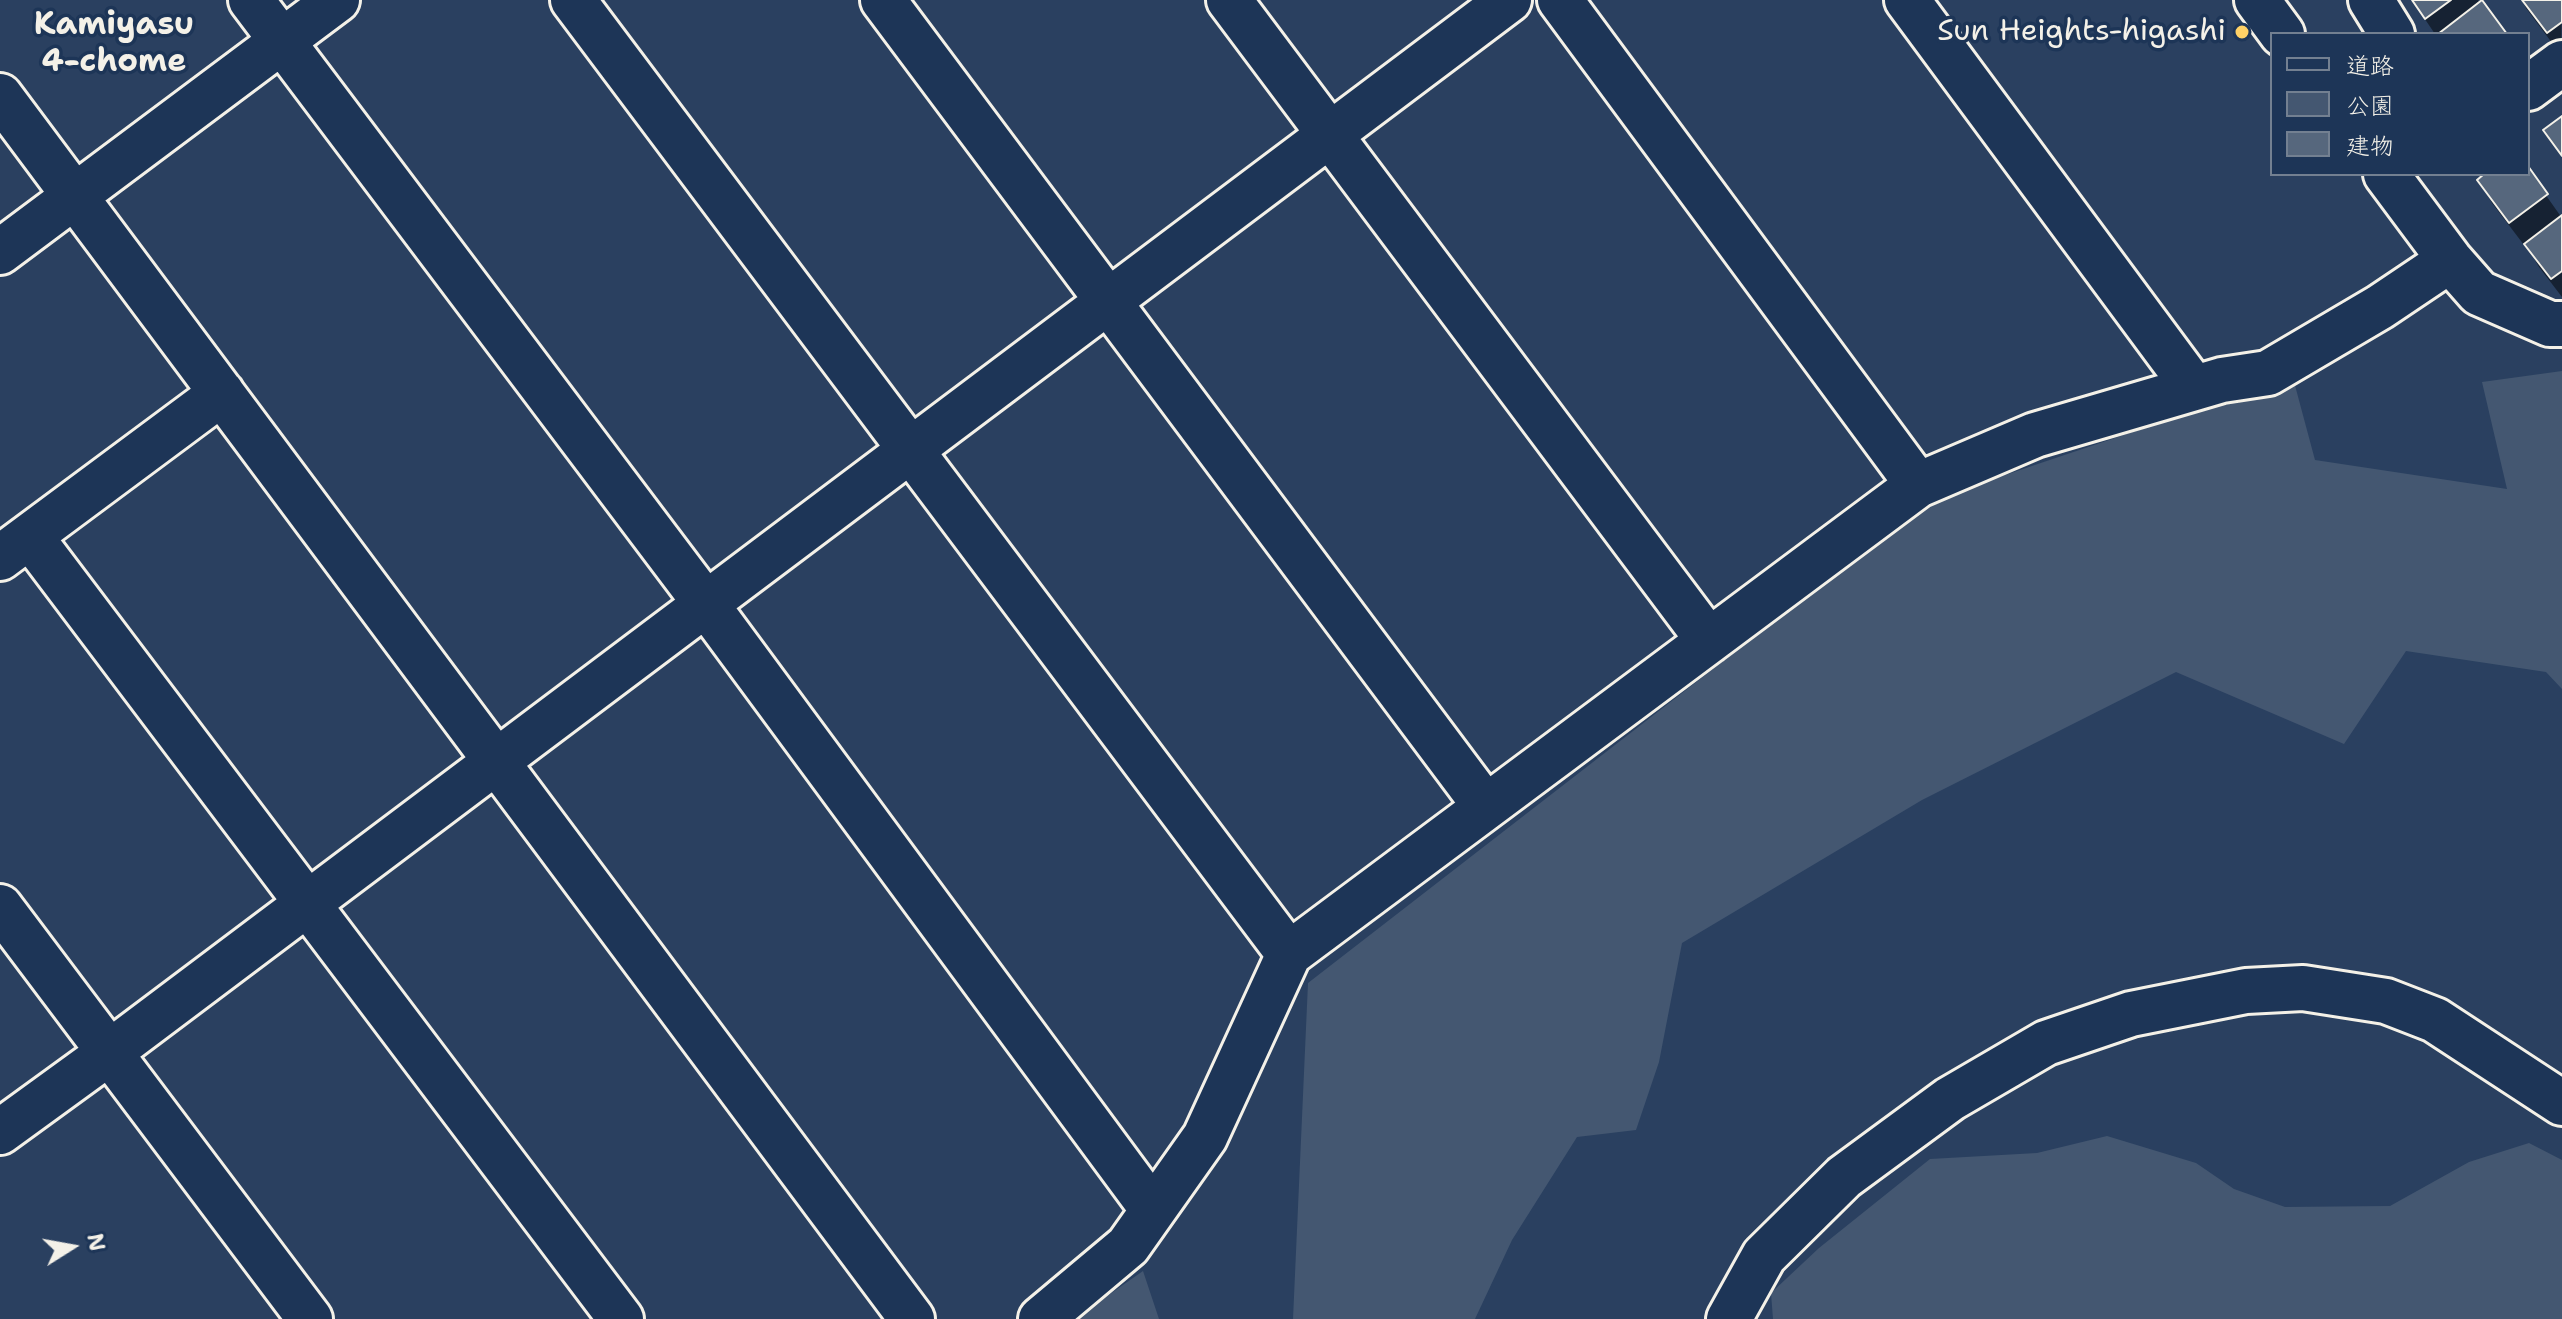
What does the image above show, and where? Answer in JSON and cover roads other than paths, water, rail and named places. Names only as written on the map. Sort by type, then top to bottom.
[{"type":"street","points":[[251,0],[706,604],[1153,1210]]},
{"type":"street","points":[[0,252],[337,0]]},
{"type":"street","points":[[573,0],[1289,954]]},
{"type":"street","points":[[883,0],[1486,807]]},
{"type":"street","points":[[1229,0],[1709,641]]},
{"type":"street","points":[[0,1132],[1509,0]]},
{"type":"street","points":[[1560,0],[1918,485]]},
{"type":"street","points":[[1907,0],[2194,388]]},
{"type":"street","points":[[2257,0],[2281,32]]},
{"type":"street","points":[[2371,0],[2391,32]]},
{"type":"street","points":[[2530,87],[2562,63]]},
{"type":"street","points":[[0,96],[912,1319]]},
{"type":"street","points":[[2387,176],[2450,260],[2479,293],[2550,324],[2562,324]]},
{"type":"street","points":[[1041,1319],[1128,1246],[1205,1137],[1289,954],[1918,485],[2035,435],[2222,380],[2268,373],[2380,307],[2450,260]]},
{"type":"street","points":[[222,393],[15,547],[307,904],[621,1319]]},
{"type":"street","points":[[0,907],[310,1319]]},
{"type":"street","points":[[1729,1319],[1764,1256],[1844,1177],[1950,1099],[2046,1043],[2131,1014],[2246,991],[2303,988],[2386,1001],[2435,1020],[2562,1103]]},
{"type":"place","name":"Sun Heights-higashi","points":[[2242,32]]},
{"type":"district","name":"Kamiyasu 4-chome","points":[[114,44]]}]
